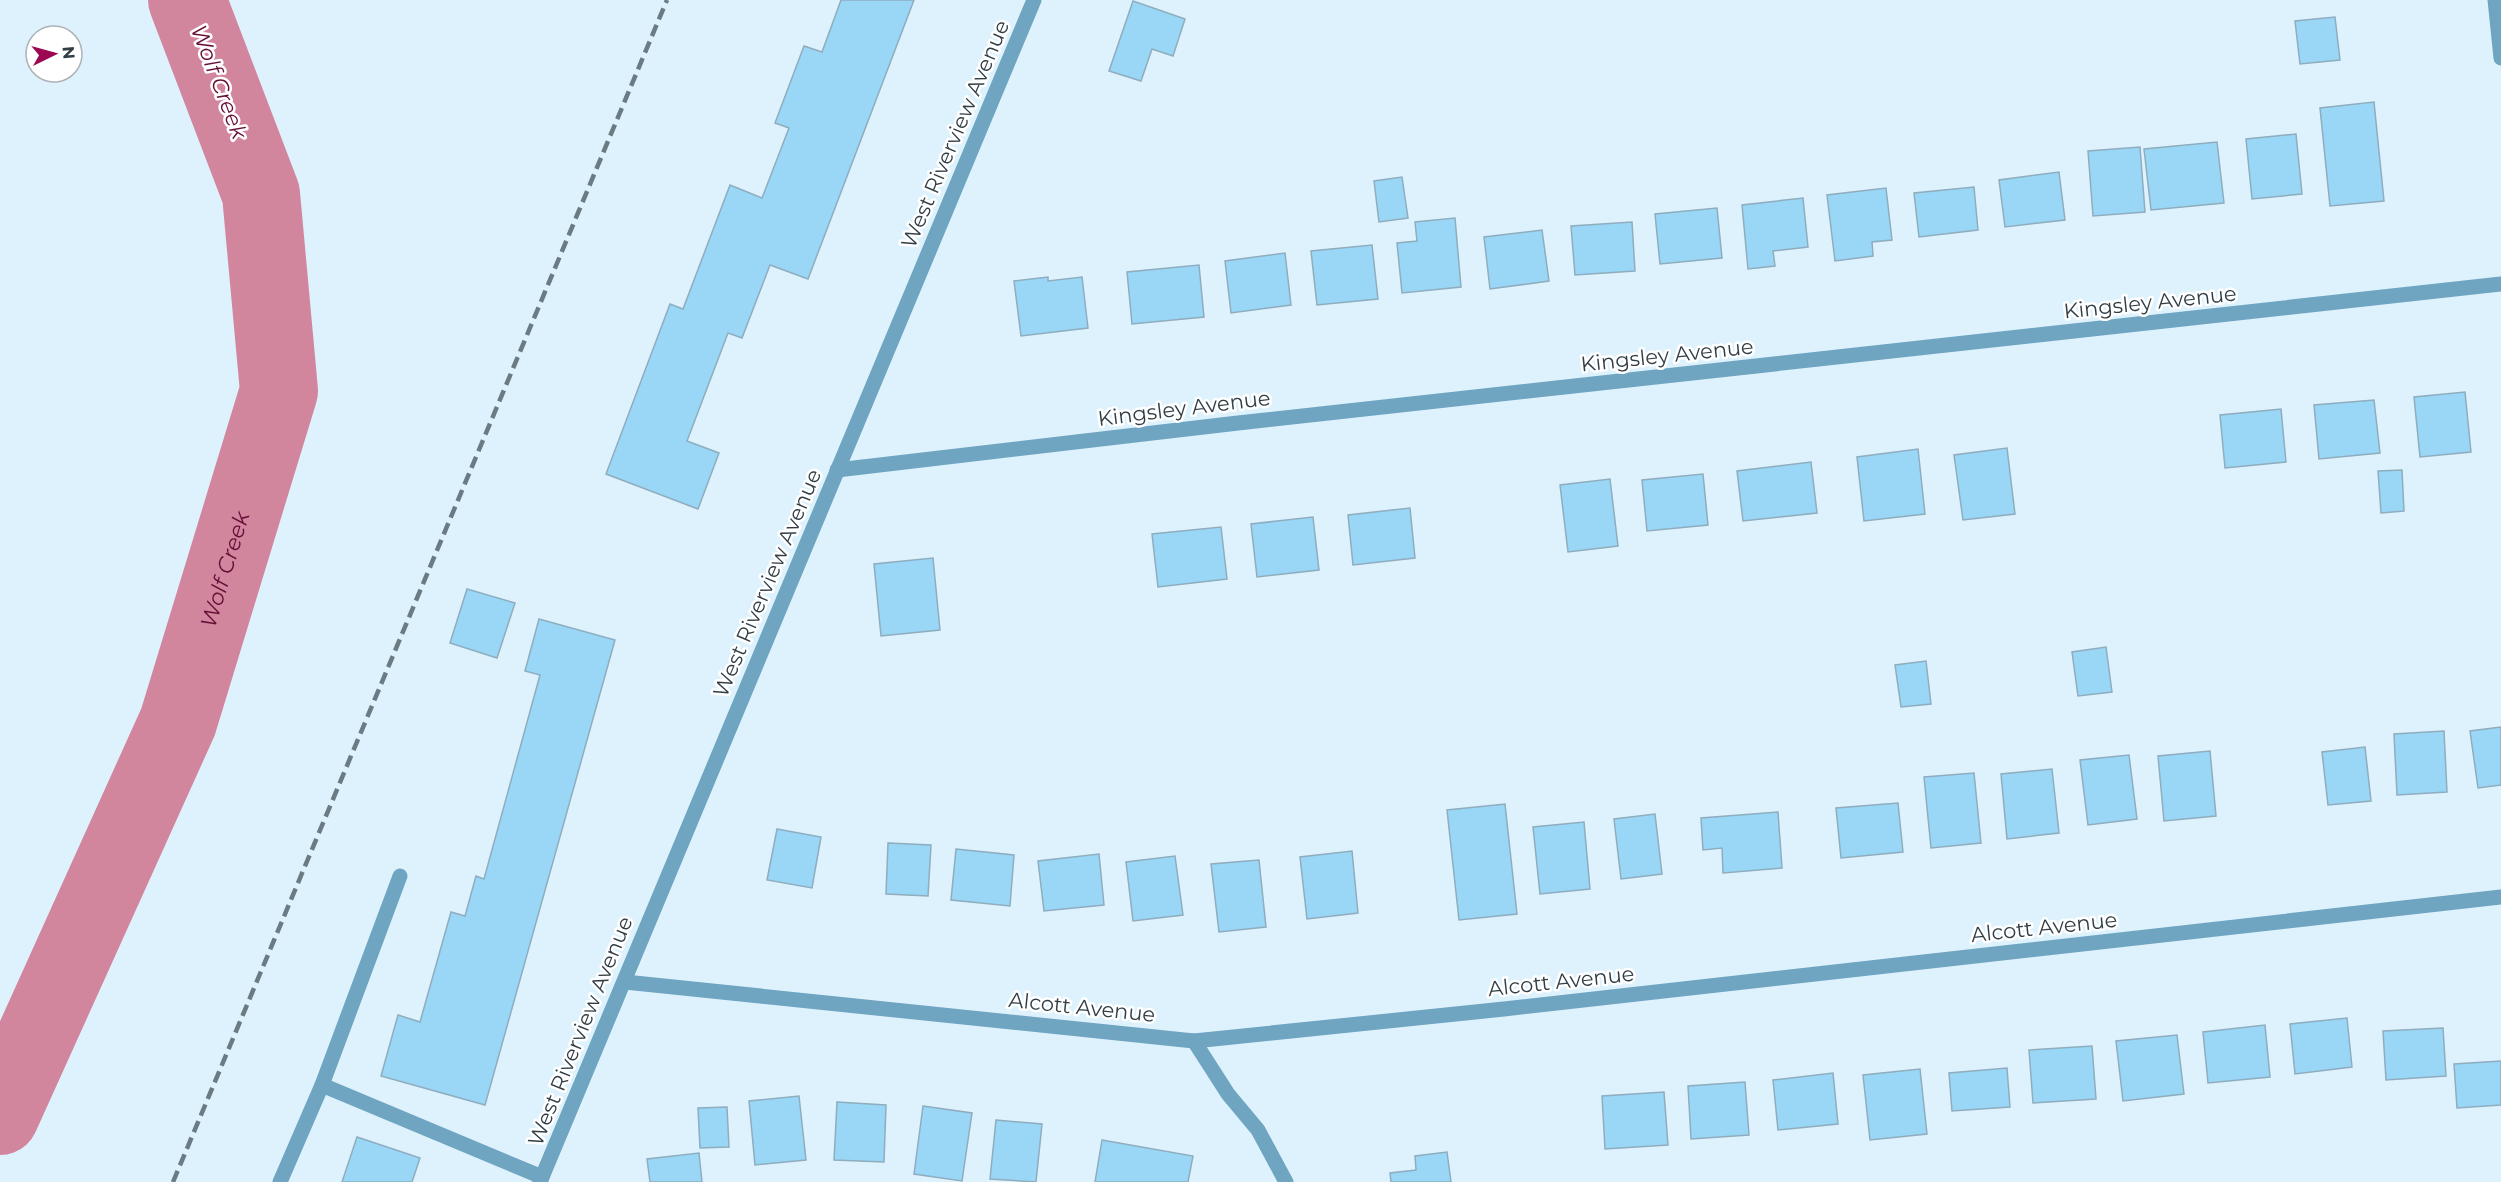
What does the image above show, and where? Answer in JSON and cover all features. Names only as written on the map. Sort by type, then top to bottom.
[{"type":"street","name":"West Riverview Avenue","points":[[541,1179],[1034,0]]},
{"type":"street","points":[[2494,0],[2501,58]]},
{"type":"street","name":"Kingsley Avenue","points":[[837,470],[1274,419],[2501,284]]},
{"type":"street","points":[[280,1182],[321,1085],[400,876]]},
{"type":"street","name":"Alcott Avenue","points":[[625,982],[1194,1041],[2501,897]]},
{"type":"street","points":[[1194,1041],[1228,1094],[1258,1131],[1286,1182]]},
{"type":"street","points":[[321,1085],[541,1179]]},
{"type":"building","points":[[841,0],[914,0],[808,279],[770,265],[742,338],[728,333],[687,441],[719,453],[698,509],[606,474],[670,304],[683,309],[730,185],[762,198],[789,128],[775,123],[804,46],[822,52]]},
{"type":"building","points":[[1133,1],[1185,19],[1173,56],[1152,49],[1141,81],[1109,71]]},
{"type":"building","points":[[2335,17],[2340,60],[2300,64],[2295,21]]},
{"type":"building","points":[[2374,102],[2384,201],[2330,206],[2320,108]]},
{"type":"building","points":[[2296,134],[2302,194],[2252,199],[2246,139]]},
{"type":"building","points":[[2217,142],[2224,203],[2151,210],[2144,149]]},
{"type":"building","points":[[2140,147],[2145,212],[2093,216],[2088,151]]},
{"type":"building","points":[[2059,172],[2065,220],[2005,227],[1999,180]]},
{"type":"building","points":[[1402,177],[1408,218],[1379,222],[1374,181]]},
{"type":"building","points":[[1974,187],[1978,230],[1919,237],[1914,193]]},
{"type":"building","points":[[1886,188],[1892,240],[1872,242],[1873,256],[1835,261],[1827,195]]},
{"type":"building","points":[[1803,198],[1808,247],[1773,251],[1775,266],[1748,269],[1742,205]]},
{"type":"building","points":[[1717,208],[1722,258],[1660,264],[1655,214]]},
{"type":"building","points":[[1455,218],[1461,287],[1402,293],[1397,243],[1417,241],[1415,222]]},
{"type":"building","points":[[1632,222],[1635,271],[1575,275],[1571,226]]},
{"type":"building","points":[[1542,230],[1549,281],[1490,289],[1484,237]]},
{"type":"building","points":[[1372,245],[1378,299],[1317,305],[1311,251]]},
{"type":"building","points":[[1285,253],[1291,305],[1231,313],[1225,261]]},
{"type":"building","points":[[1199,265],[1204,317],[1132,324],[1127,272]]},
{"type":"building","points":[[1048,277],[1048,281],[1082,277],[1088,328],[1021,336],[1014,281]]},
{"type":"building","points":[[2465,392],[2471,452],[2420,457],[2414,397]]},
{"type":"building","points":[[2374,400],[2380,453],[2319,459],[2314,405]]},
{"type":"building","points":[[2281,409],[2286,462],[2225,468],[2220,415]]},
{"type":"building","points":[[2007,448],[2015,514],[1963,520],[1954,455]]},
{"type":"building","points":[[1918,449],[1925,514],[1864,521],[1857,457]]},
{"type":"building","points":[[1811,462],[1817,513],[1743,521],[1737,471]]},
{"type":"building","points":[[2402,470],[2404,511],[2381,513],[2378,471]]},
{"type":"building","points":[[1703,474],[1708,525],[1647,531],[1642,480]]},
{"type":"building","points":[[1610,479],[1618,546],[1568,552],[1560,485]]},
{"type":"building","points":[[1410,508],[1415,558],[1353,565],[1348,515]]},
{"type":"building","points":[[1313,517],[1319,570],[1257,577],[1251,524]]},
{"type":"building","points":[[1221,527],[1227,579],[1158,587],[1152,534]]},
{"type":"building","points":[[933,558],[940,630],[881,636],[874,564]]},
{"type":"building","points":[[467,589],[515,603],[497,658],[450,643]]},
{"type":"building","points":[[539,619],[615,640],[485,1105],[381,1076],[398,1015],[420,1022],[451,912],[465,916],[476,876],[484,879],[540,675],[525,671]]},
{"type":"building","points":[[2106,647],[2112,692],[2078,696],[2072,652]]},
{"type":"building","points":[[1926,661],[1931,704],[1901,707],[1895,665]]},
{"type":"building","points":[[2501,727],[2501,785],[2478,788],[2470,731]]},
{"type":"building","points":[[2444,731],[2447,792],[2397,795],[2394,734]]},
{"type":"building","points":[[2365,747],[2371,801],[2328,805],[2322,752]]},
{"type":"building","points":[[2210,751],[2216,816],[2164,821],[2158,756]]},
{"type":"building","points":[[2129,755],[2137,819],[2088,825],[2080,760]]},
{"type":"building","points":[[2052,769],[2059,833],[2007,839],[2001,774]]},
{"type":"building","points":[[1974,773],[1981,843],[1931,848],[1924,777]]},
{"type":"building","points":[[1898,803],[1903,852],[1841,858],[1836,808]]},
{"type":"building","points":[[1505,804],[1517,914],[1459,920],[1447,810]]},
{"type":"building","points":[[1778,812],[1782,868],[1723,873],[1722,848],[1703,850],[1701,818]]},
{"type":"building","points":[[1655,814],[1662,874],[1621,879],[1614,819]]},
{"type":"building","points":[[1584,822],[1590,889],[1540,894],[1533,827]]},
{"type":"building","points":[[777,829],[821,837],[812,888],[767,880]]},
{"type":"building","points":[[888,843],[931,845],[928,896],[886,894]]},
{"type":"building","points":[[956,849],[1014,855],[1010,906],[951,900]]},
{"type":"building","points":[[1352,851],[1358,913],[1307,919],[1300,857]]},
{"type":"building","points":[[1099,854],[1104,905],[1044,911],[1038,861]]},
{"type":"building","points":[[1175,856],[1183,915],[1133,921],[1126,862]]},
{"type":"building","points":[[1259,860],[1266,927],[1219,932],[1211,864]]},
{"type":"building","points":[[2347,1018],[2352,1067],[2295,1074],[2290,1024]]},
{"type":"building","points":[[2265,1025],[2270,1077],[2208,1083],[2203,1032]]},
{"type":"building","points":[[2443,1028],[2446,1076],[2386,1080],[2383,1031]]},
{"type":"building","points":[[2177,1035],[2184,1094],[2123,1101],[2116,1041]]},
{"type":"building","points":[[2092,1046],[2096,1099],[2033,1103],[2029,1050]]},
{"type":"building","points":[[2501,1061],[2501,1105],[2457,1108],[2454,1064]]},
{"type":"building","points":[[2007,1068],[2010,1107],[1952,1111],[1949,1073]]},
{"type":"building","points":[[1920,1069],[1927,1134],[1870,1140],[1863,1075]]},
{"type":"building","points":[[1833,1073],[1838,1124],[1778,1130],[1773,1080]]},
{"type":"building","points":[[1745,1082],[1749,1135],[1691,1139],[1688,1086]]},
{"type":"building","points":[[1664,1092],[1668,1145],[1605,1149],[1602,1096]]},
{"type":"building","points":[[799,1096],[806,1160],[755,1165],[749,1101]]},
{"type":"building","points":[[837,1102],[886,1105],[884,1162],[834,1160]]},
{"type":"building","points":[[923,1106],[972,1113],[962,1181],[914,1174]]},
{"type":"building","points":[[727,1107],[729,1147],[700,1148],[698,1108]]},
{"type":"building","points":[[996,1120],[1042,1124],[1036,1182],[990,1179]]},
{"type":"building","points":[[357,1137],[420,1158],[412,1182],[342,1182]]},
{"type":"building","points":[[1102,1140],[1193,1156],[1188,1182],[1095,1182]]},
{"type":"building","points":[[1447,1152],[1451,1182],[1391,1182],[1390,1173],[1416,1170],[1415,1156]]},
{"type":"building","points":[[699,1153],[702,1182],[650,1182],[647,1159]]},
{"type":"waterway","name":"Wolf Creek","points":[[0,1116],[178,722],[279,391],[261,194],[187,0]]},
{"type":"railway","points":[[173,1182],[667,0]]}]
